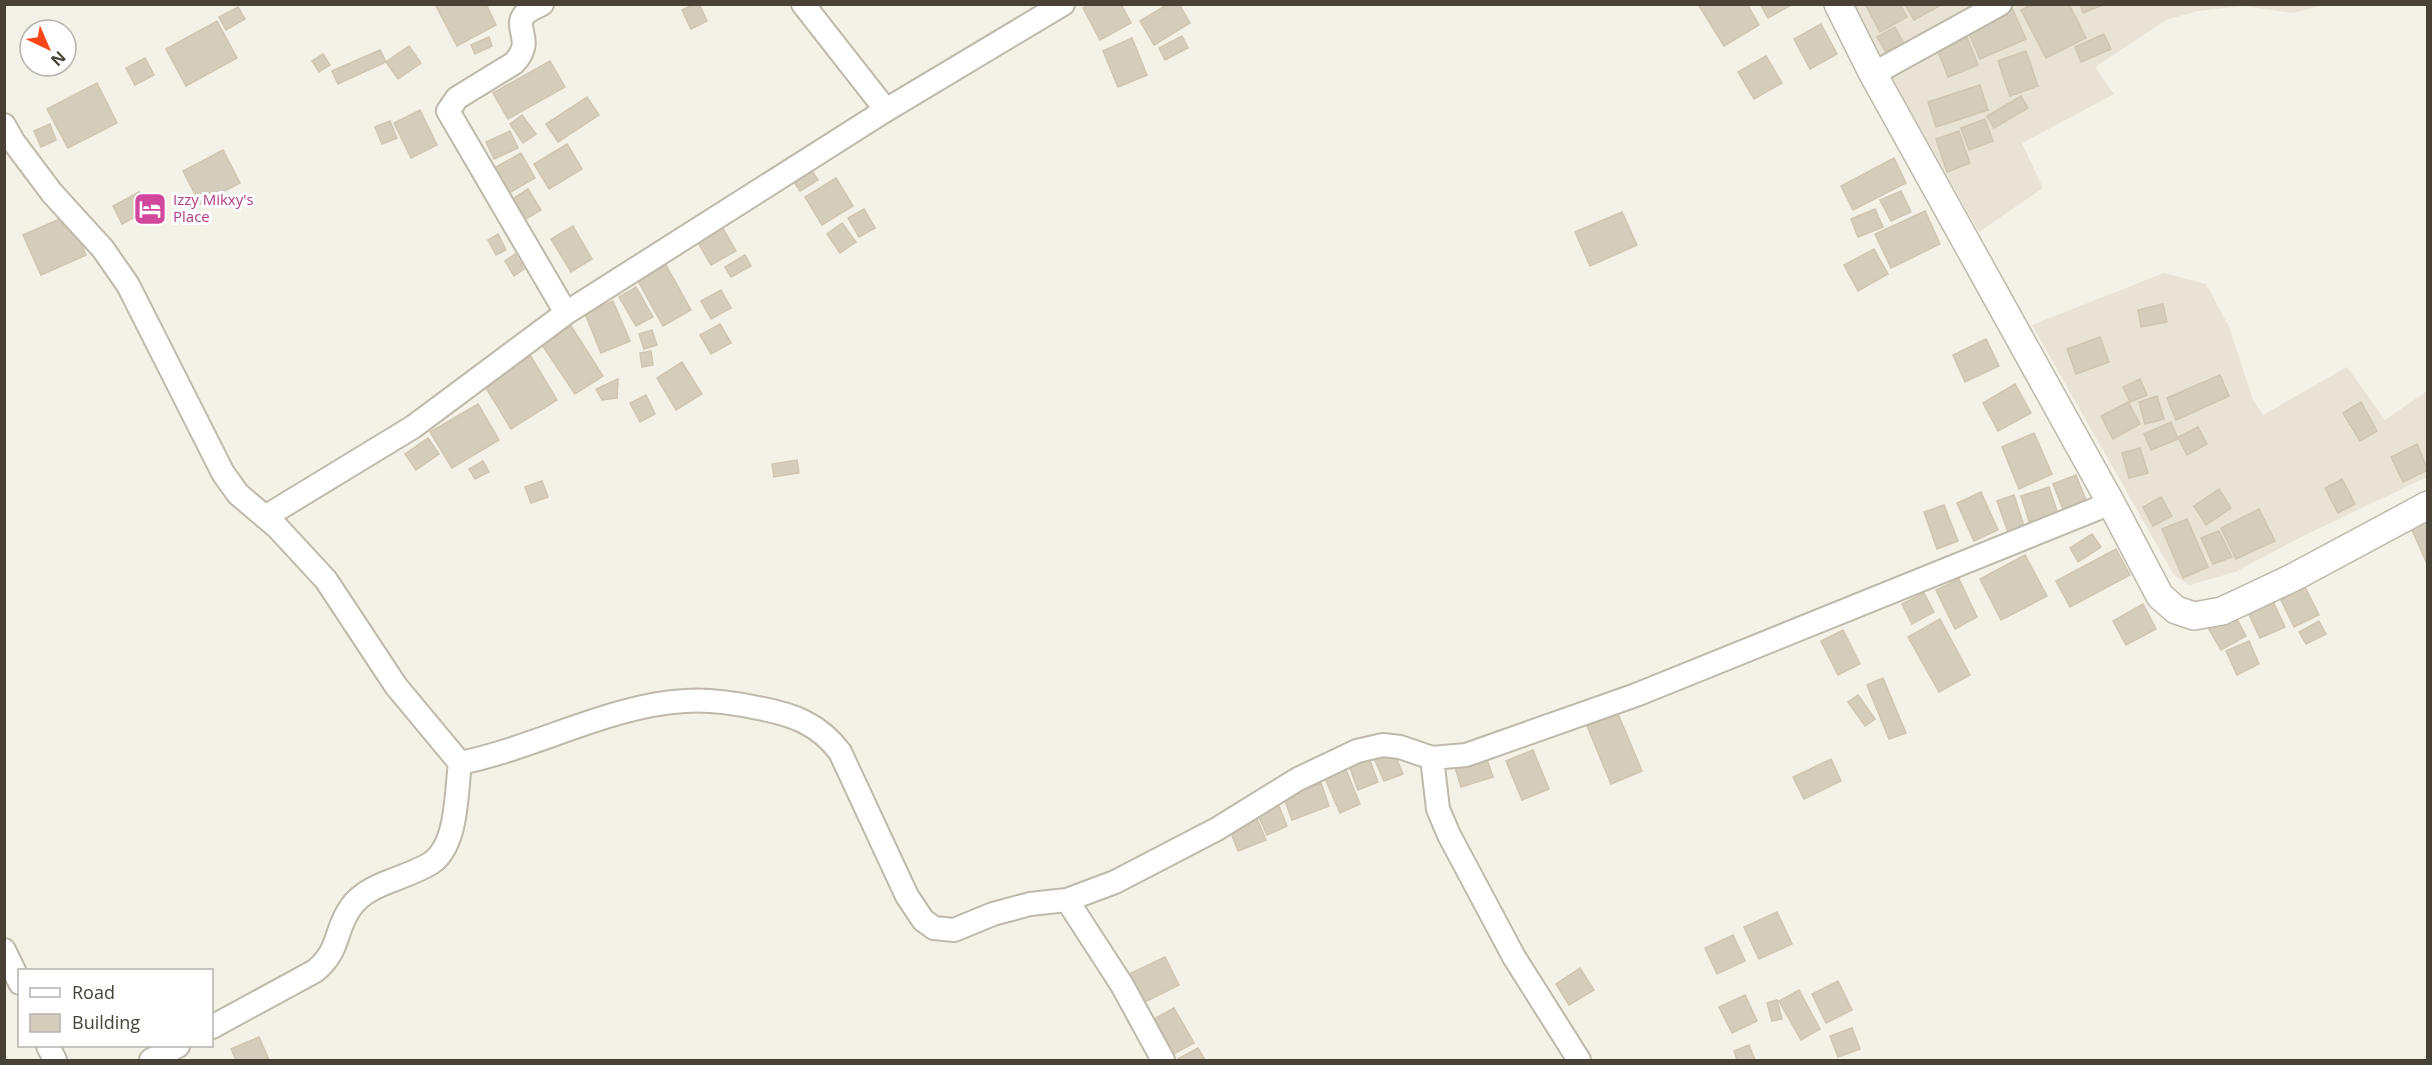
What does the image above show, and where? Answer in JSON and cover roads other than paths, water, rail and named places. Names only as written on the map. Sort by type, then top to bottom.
[{"type":"street","points":[[542,4],[526,13],[522,19],[521,31],[525,46],[521,56],[514,63],[457,98],[448,111],[566,314]]},
{"type":"street","points":[[802,4],[886,110]]},
{"type":"street","points":[[265,517],[413,427],[566,314],[886,110],[1063,4]]},
{"type":"street","points":[[1838,4],[1873,74],[2111,503],[2160,596],[2176,610],[2194,616],[2222,611],[2294,577],[2427,505]]},
{"type":"street","points":[[1873,74],[2000,4]]},
{"type":"street","points":[[4,124],[13,141],[52,193],[103,249],[128,285],[223,473],[238,494],[277,527],[326,580],[396,686],[460,763],[450,838],[443,852],[432,862],[374,888],[359,898],[350,908],[332,952],[325,963],[315,971],[213,1026]]},
{"type":"street","points":[[460,763],[491,757],[625,712],[684,701],[723,701],[792,716],[816,727],[828,736],[840,752],[907,896],[923,920],[934,928],[954,930],[993,914],[1067,900],[1115,882],[1217,829],[1298,779],[1357,751],[1383,745],[1400,747],[1432,758],[1466,755],[1636,695],[2111,503]]},
{"type":"street","points":[[1432,758],[1438,809],[1449,835],[1515,957],[1579,1060]]},
{"type":"street","points":[[1067,900],[1122,985],[1163,1060]]},
{"type":"street","points":[[4,950],[18,978]]},
{"type":"street","points":[[152,1060],[176,1047]]},
{"type":"place","name":"Izzy Mikxy's Place","points":[[150,209]]}]
